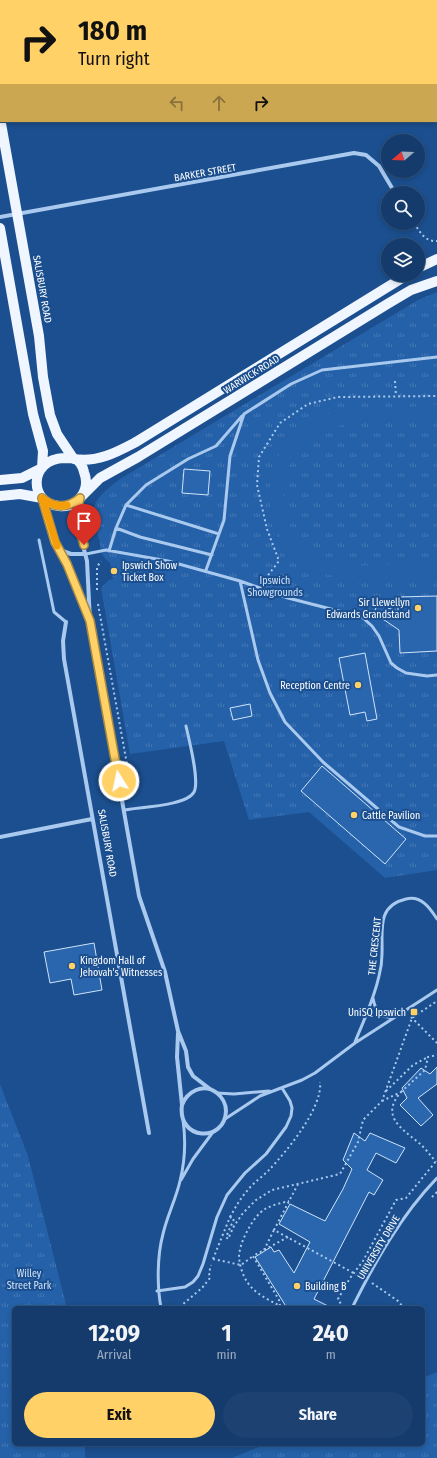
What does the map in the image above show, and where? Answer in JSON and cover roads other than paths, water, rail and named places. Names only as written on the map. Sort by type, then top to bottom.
[{"type":"main road","name":"SALISBURY ROAD","points":[[1,122],[39,336],[42,377],[50,415],[57,434],[74,459]]},
{"type":"main road","points":[[0,228],[34,414],[43,451],[41,468],[37,482],[42,498]]},
{"type":"main road","points":[[425,265],[437,259]]},
{"type":"main road","name":"WARWICK ROAD","points":[[81,497],[105,474],[138,457],[411,290],[437,280]]},
{"type":"main road","name":"WARWICK ROAD","points":[[74,459],[89,460],[100,458],[136,442],[396,282]]},
{"type":"main road","points":[[0,480],[22,478],[41,468],[48,461],[54,459],[74,459],[81,465],[86,477],[86,487],[81,497],[71,504],[61,506],[51,504],[42,498],[20,494],[0,496]]},
{"type":"street","name":"BARKER STREET","points":[[0,217],[354,153],[366,155],[379,166],[391,186]]},
{"type":"street","points":[[81,497],[76,516],[86,554],[90,621],[139,896],[164,972],[178,1031],[186,1052],[191,1072],[200,1083],[210,1090]]},
{"type":"street","points":[[42,498],[55,542],[67,564],[90,621]]},
{"type":"street","points":[[59,549],[71,554],[86,554]]},
{"type":"street","name":"SALISBURY ROAD","points":[[66,622],[63,641],[64,659],[149,1133]]},
{"type":"street","points":[[0,837],[92,819]]},
{"type":"street","points":[[178,1031],[177,1057],[182,1105],[181,1112],[183,1120],[187,1127],[193,1131],[200,1134],[207,1134],[218,1128],[225,1119],[225,1105],[222,1099],[217,1093],[210,1090],[203,1088],[195,1090],[188,1094],[182,1105]]},
{"type":"lane","points":[[109,551],[116,528],[126,505],[146,485],[188,459],[216,446],[244,414],[291,384],[322,370],[437,357]]},
{"type":"lane","points":[[206,570],[224,520],[230,456],[244,414]]},
{"type":"lane","points":[[126,505],[219,534]]},
{"type":"lane","points":[[116,528],[140,537],[212,555]]},
{"type":"lane","name":"SALISBURY ROAD","points":[[39,540],[54,612],[66,622]]},
{"type":"lane","points":[[86,554],[101,550],[168,561],[206,570],[288,598],[362,617],[372,626],[379,636],[391,663],[397,668],[406,673],[427,676],[437,675]]},
{"type":"lane","points":[[240,581],[258,660],[270,693],[285,722],[323,762],[399,827],[425,836],[437,836]]},
{"type":"lane","points":[[124,810],[175,803],[185,800],[194,793],[196,783],[186,726]]},
{"type":"lane","name":"THE CRESCENT","points":[[355,1042],[373,998],[379,976],[382,955],[382,922],[385,913],[390,906],[400,900],[409,898],[418,899],[430,909],[437,918]]},
{"type":"lane","name":"THE CRESCENT","points":[[225,1119],[251,1101],[315,1073],[355,1042],[437,990]]},
{"type":"lane","points":[[373,998],[380,1015],[384,1017],[395,1017]]},
{"type":"lane","points":[[157,1291],[185,1287],[193,1282],[198,1276],[217,1217],[227,1195],[245,1172],[266,1154],[286,1127],[291,1116],[292,1108],[290,1100],[282,1088]]},
{"type":"lane","name":"THE CRESCENT","points":[[217,1093],[234,1094],[273,1091]]},
{"type":"lane","points":[[160,1306],[157,1291],[163,1235],[180,1182],[185,1134],[183,1120]]},
{"type":"lane","points":[[180,1182],[193,1159],[213,1132]]},
{"type":"lane","name":"UNIVERSITY DRIVE","points":[[353,1306],[388,1241],[415,1204],[437,1178]]},
{"type":"place","name":"Ipswich Show Ticket Box","points":[[114,571]]},
{"type":"place","name":"Sir Llewellyn Edwards Grandstand","points":[[418,608]]},
{"type":"place","name":"Reception Centre","points":[[358,685]]},
{"type":"place","name":"Cattle Pavilion","points":[[354,815]]},
{"type":"place","name":"Kingdom Hall of Jehovah's Witnesses","points":[[72,966]]},
{"type":"place","name":"UniSQ Ipswich","points":[[414,1012]]},
{"type":"place","name":"Building B","points":[[297,1286]]},
{"type":"park label","name":"Ipswich Showgrounds","points":[[275,586]]},
{"type":"park label","name":"Willey Street Park","points":[[29,1278]]}]
